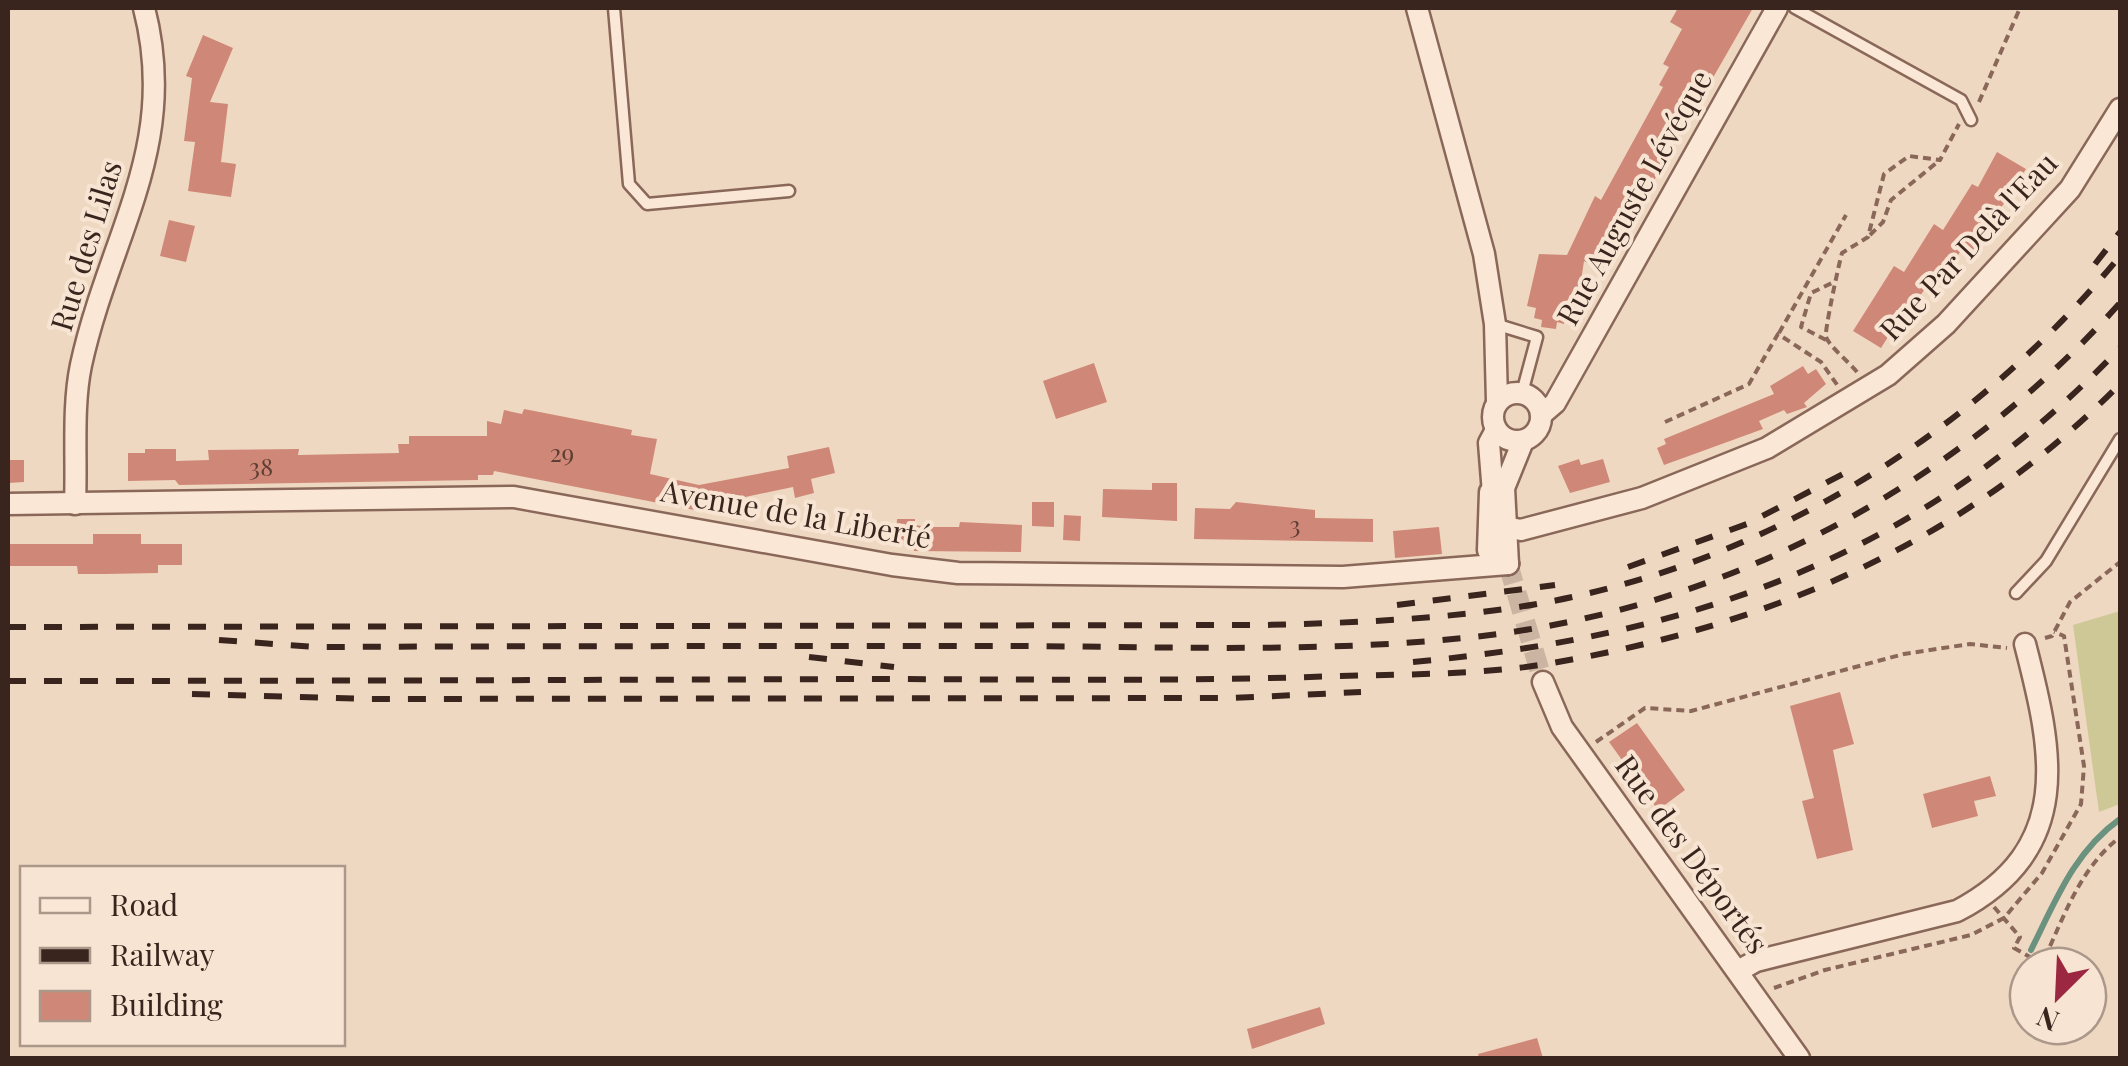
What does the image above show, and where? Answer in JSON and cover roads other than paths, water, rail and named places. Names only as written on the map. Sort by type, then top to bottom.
[{"type":"street","name":"Rue des Lilas","points":[[75,504],[80,367],[146,164],[157,89],[154,45],[144,8]]},
{"type":"street","points":[[1417,8],[1484,254],[1495,324],[1497,402],[1492,418],[1505,439],[1523,441]]},
{"type":"street","name":"Rue Auguste Lévéque","points":[[1541,415],[1554,402],[1778,8]]},
{"type":"street","name":"Rue Par Delà l'Eau","points":[[1505,527],[1521,530],[1642,498],[1767,448],[1849,402],[1946,324],[2070,189],[2120,109]]},
{"type":"street","points":[[1497,402],[1522,393],[1534,400],[1541,415],[1537,432],[1523,441],[1504,488],[1508,564]]},
{"type":"street","points":[[1496,430],[1489,444],[1488,550],[1508,564]]},
{"type":"street","points":[[1490,476],[1496,523],[1505,527]]},
{"type":"street","name":"Avenue de la Liberté","points":[[8,504],[514,497],[892,566],[958,573],[1343,577],[1508,564]]},
{"type":"street","points":[[1738,972],[1756,961],[1957,910],[1984,896],[2014,870],[2037,832],[2048,793],[2050,758],[2025,644]]},
{"type":"street","name":"Rue des Déportés","points":[[1543,682],[1562,727],[1800,1058]]},
{"type":"lane","points":[[614,8],[629,184],[647,204],[788,191]]},
{"type":"lane","points":[[1796,8],[1961,100],[1970,120]]},
{"type":"lane","points":[[1495,324],[1537,337],[1522,393]]},
{"type":"lane","points":[[2016,593],[2046,561],[2120,439]]},
{"type":"waterway","points":[[2033,946],[2078,862],[2120,819]]},
{"type":"tunnel","points":[[1508,564],[1543,682]]},
{"type":"railway","points":[[2095,264],[2120,232]]},
{"type":"railway","points":[[8,627],[1263,625],[1419,618],[1512,608],[1601,590],[1686,564],[1769,530],[1849,488],[1924,439],[1994,384],[2060,323],[2120,256]]},
{"type":"railway","points":[[219,640],[316,647],[1294,647],[1473,637],[1566,623],[1656,600],[1744,568],[1828,530],[1908,483],[1984,430],[2055,370],[2120,303]]},
{"type":"railway","points":[[1413,662],[1516,650],[1615,631],[1709,606],[1798,573],[1883,532],[1965,481],[2044,420],[2120,348]]},
{"type":"railway","points":[[8,681],[1218,679],[1449,673],[1531,666],[1638,646],[1715,625],[1862,568],[1931,531],[1998,488],[2120,384]]},
{"type":"railway","points":[[1628,567],[1747,524],[1843,474]]},
{"type":"railway","points":[[1397,605],[1555,585]]},
{"type":"railway","points":[[809,657],[894,667]]},
{"type":"railway","points":[[192,694],[371,699],[1233,698],[1361,692]]}]
